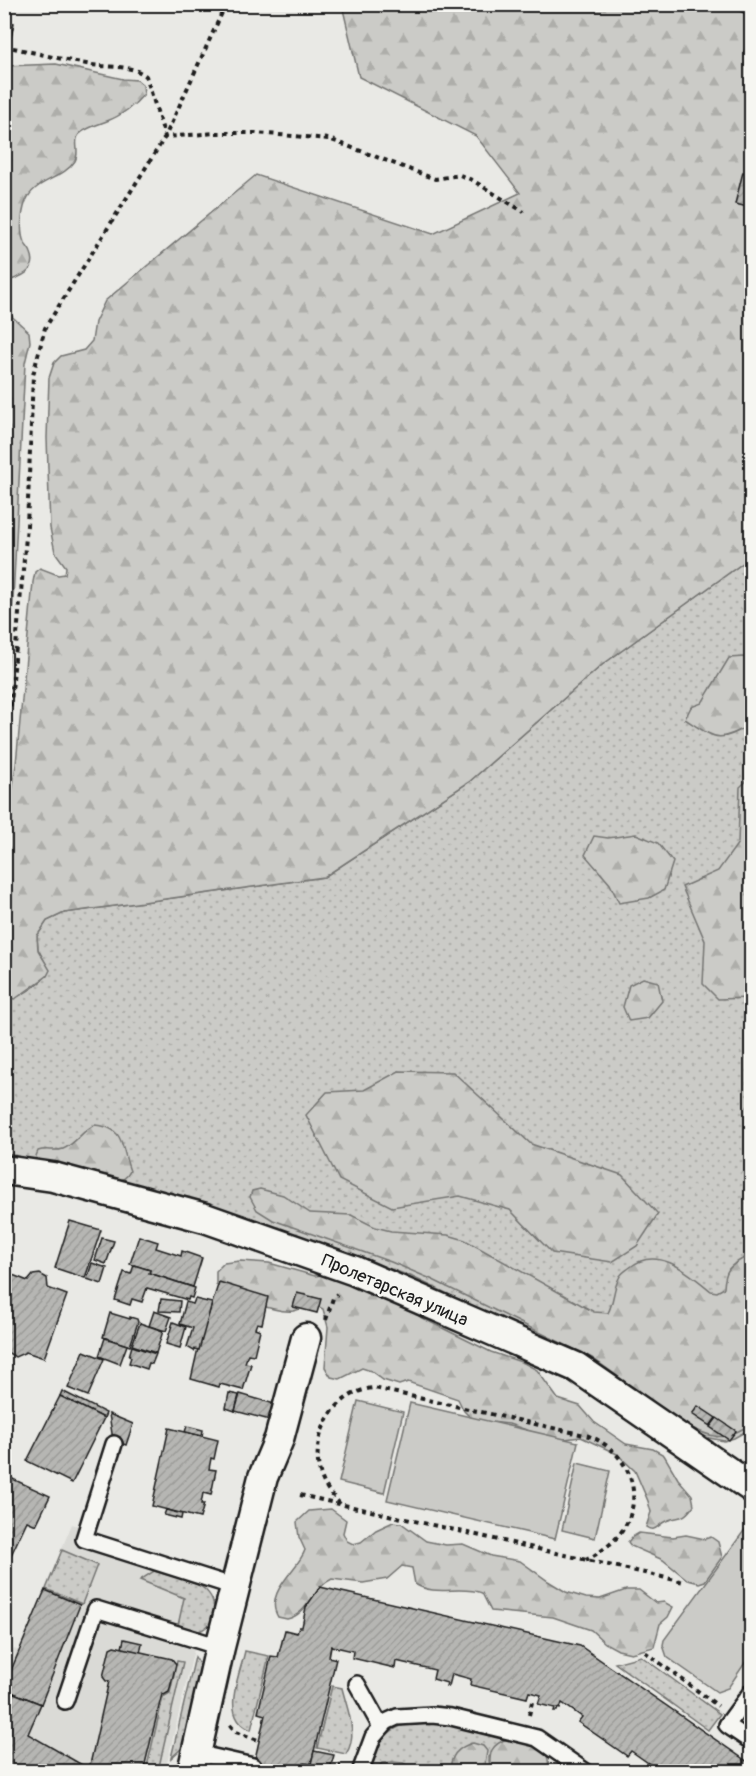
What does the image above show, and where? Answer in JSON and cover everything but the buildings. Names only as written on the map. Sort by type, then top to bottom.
[{"type":"street","name":"Пролетарская улица","points":[[4,1170],[53,1177],[205,1218],[355,1271],[576,1367],[752,1488]]},
{"type":"street","points":[[194,1762],[263,1477],[279,1439],[306,1338]]},
{"type":"lane","points":[[746,4],[752,5]]},
{"type":"lane","points":[[114,1444],[84,1539],[235,1587]]},
{"type":"lane","points":[[65,1701],[96,1609],[220,1647]]},
{"type":"lane","points":[[357,1684],[381,1727]]},
{"type":"lane","points":[[752,1691],[727,1725],[752,1742]]},
{"type":"lane","points":[[360,1772],[367,1748],[381,1727],[397,1717],[432,1715],[451,1717],[537,1738],[586,1772]]},
{"type":"lane","points":[[194,1762],[253,1767]]},
{"type":"path","points":[[4,778],[27,526],[33,375],[45,328],[165,136],[226,4]]},
{"type":"path","points":[[4,46],[93,65],[139,70],[146,76],[165,136]]},
{"type":"path","points":[[165,136],[256,133],[329,139],[435,179],[460,174],[524,212]]},
{"type":"path","points":[[340,1504],[323,1480],[318,1460],[319,1442],[326,1423],[337,1406],[350,1395],[366,1389],[374,1388],[589,1436],[608,1446],[621,1459],[629,1473],[633,1495],[629,1518],[621,1533],[611,1543],[586,1560]]},
{"type":"path","points":[[300,1495],[684,1582]]},
{"type":"path","points":[[645,1652],[733,1717]]},
{"type":"path","points":[[529,1713],[532,1702]]},
{"type":"path","points":[[334,1772],[336,1766],[346,1763]]},
{"type":"shaded area","points":[[72,1524],[100,1533],[107,1539],[213,1570],[165,1771],[5,1771],[4,1645],[19,1651]]},
{"type":"green space","points":[[342,5],[751,5],[751,557],[602,665],[469,782],[324,877],[64,913],[47,921],[37,936],[38,950],[50,970],[47,976],[15,999],[5,996],[5,829],[16,764],[33,582],[35,572],[40,568],[58,575],[65,574],[66,567],[55,552],[50,528],[47,438],[49,378],[54,363],[61,356],[84,350],[92,341],[95,322],[105,301],[256,175],[433,234],[520,193],[476,136],[359,77]]},
{"type":"green space","points":[[56,64],[137,80],[143,85],[144,94],[122,113],[82,132],[77,138],[75,161],[65,171],[38,186],[28,197],[21,226],[24,242],[33,260],[32,265],[26,273],[5,282],[5,66]]},
{"type":"green space","points":[[5,310],[29,332],[30,342],[25,363],[13,599],[5,698]]},
{"type":"green space","points":[[751,557],[752,1428],[724,1441],[685,1429],[586,1359],[410,1276],[322,1245],[23,1159],[5,1156],[4,996],[12,999],[33,988],[47,975],[49,970],[38,949],[37,936],[47,921],[64,913],[324,877],[469,782],[602,665]]},
{"type":"green space","points":[[744,657],[751,661],[751,724],[731,734],[717,737],[685,719],[691,707],[702,703],[729,658]]},
{"type":"green space","points":[[751,777],[751,998],[718,999],[703,984],[705,941],[682,887],[718,871],[738,843],[740,787]]},
{"type":"green space","points":[[636,834],[658,843],[673,862],[664,890],[649,898],[619,903],[610,884],[585,855],[594,836],[608,838]]},
{"type":"green space","points":[[643,978],[658,982],[662,1001],[648,1018],[629,1021],[623,1007],[629,985]]},
{"type":"green space","points":[[399,1071],[453,1072],[531,1144],[622,1175],[658,1214],[637,1246],[612,1262],[552,1253],[510,1210],[460,1196],[392,1207],[339,1180],[306,1115],[327,1092],[364,1090]]},
{"type":"green space","points":[[95,1125],[112,1130],[121,1140],[130,1171],[124,1178],[115,1182],[38,1163],[36,1156],[38,1151],[63,1149]]},
{"type":"green space","points":[[260,1189],[283,1195],[310,1213],[351,1215],[375,1227],[391,1231],[448,1235],[465,1240],[594,1312],[608,1313],[620,1276],[640,1261],[651,1259],[672,1264],[683,1269],[711,1291],[717,1292],[724,1288],[726,1275],[731,1266],[751,1254],[751,1424],[726,1436],[712,1436],[696,1430],[592,1358],[431,1279],[391,1262],[273,1220],[257,1210],[250,1197],[252,1191]]},
{"type":"green space","points":[[240,1261],[269,1263],[315,1276],[335,1273],[391,1297],[422,1318],[491,1352],[524,1363],[537,1370],[558,1399],[580,1406],[594,1422],[626,1444],[653,1449],[664,1455],[678,1479],[692,1495],[694,1505],[683,1516],[649,1529],[646,1527],[651,1512],[648,1501],[635,1471],[617,1454],[581,1437],[556,1440],[509,1424],[473,1420],[464,1411],[458,1399],[408,1382],[399,1385],[383,1380],[371,1371],[362,1368],[340,1379],[331,1377],[325,1367],[328,1327],[323,1309],[311,1303],[293,1311],[285,1311],[241,1298],[222,1289],[216,1284],[216,1271],[224,1263]]},
{"type":"green space","points":[[358,1401],[403,1412],[384,1493],[339,1482]]},
{"type":"green space","points":[[410,1403],[578,1442],[555,1539],[387,1500]]},
{"type":"green space","points":[[577,1463],[610,1471],[595,1538],[562,1530]]},
{"type":"green space","points":[[331,1509],[346,1520],[343,1533],[347,1541],[353,1544],[361,1542],[376,1530],[393,1522],[401,1523],[426,1541],[446,1545],[463,1544],[491,1556],[520,1561],[566,1592],[586,1598],[600,1599],[626,1590],[639,1590],[656,1603],[664,1602],[673,1607],[668,1617],[660,1624],[654,1647],[631,1653],[618,1650],[605,1643],[591,1630],[553,1617],[491,1611],[482,1593],[423,1588],[415,1584],[412,1568],[402,1566],[387,1579],[363,1583],[332,1579],[320,1588],[300,1612],[287,1619],[278,1617],[275,1599],[278,1590],[305,1550],[299,1537],[297,1522],[309,1511]]},
{"type":"green space","points":[[751,1525],[751,1654],[728,1688],[717,1692],[667,1657],[663,1645],[664,1640],[746,1528]]},
{"type":"green space","points":[[639,1533],[673,1537],[686,1535],[705,1539],[711,1537],[718,1542],[722,1557],[705,1581],[699,1583],[688,1580],[663,1560],[631,1546],[628,1542]]},
{"type":"green space","points":[[62,1550],[97,1565],[82,1604],[46,1589]]},
{"type":"green space","points":[[154,1571],[186,1580],[203,1588],[214,1606],[214,1613],[209,1624],[196,1632],[177,1630],[184,1598],[140,1580]]},
{"type":"green space","points":[[245,1651],[269,1656],[251,1730],[241,1724],[234,1706],[236,1683]]},
{"type":"green space","points":[[641,1656],[720,1714],[708,1730],[615,1663]]},
{"type":"green space","points":[[195,1657],[201,1667],[202,1675],[183,1747],[171,1758]]},
{"type":"green space","points":[[177,1661],[183,1662],[158,1771],[146,1771],[163,1697],[170,1693]]},
{"type":"green space","points":[[332,1686],[342,1688],[351,1722],[352,1739],[346,1754],[317,1748]]},
{"type":"green space","points":[[432,1720],[509,1738],[489,1757],[490,1771],[367,1772],[377,1748],[389,1733],[406,1725]]},
{"type":"green space","points":[[509,1738],[531,1744],[543,1751],[547,1756],[547,1771],[490,1771],[492,1750],[498,1743]]},
{"type":"green space","points":[[473,1743],[483,1746],[487,1751],[484,1771],[450,1771],[451,1761],[456,1753]]},
{"type":"green space","points":[[383,1763],[403,1763],[416,1771],[372,1771]]}]
